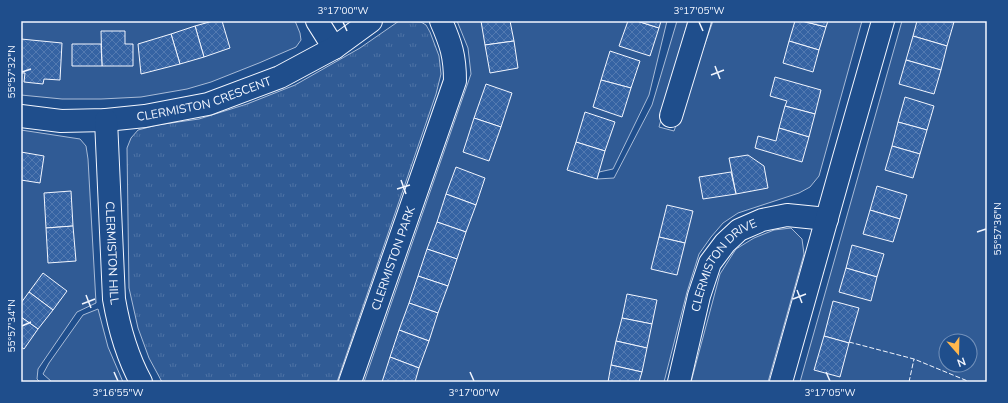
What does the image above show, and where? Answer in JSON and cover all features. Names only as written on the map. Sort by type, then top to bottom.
[{"type":"street","points":[[317,21],[334,48]]},
{"type":"street","name":"CLERMISTON CRESCENT","points":[[21,116],[61,120],[106,120],[145,116],[208,104],[280,77],[334,48],[371,21]]},
{"type":"street","name":"CLERMISTON PARK","points":[[350,382],[455,81],[455,63],[450,41],[441,21]]},
{"type":"street","points":[[671,116],[700,21]]},
{"type":"street","points":[[781,382],[842,160],[883,21]]},
{"type":"street","name":"CLERMISTON HILL","points":[[106,120],[114,299],[119,326],[126,349],[141,382]]},
{"type":"street","name":"CLERMISTON DRIVE","points":[[679,382],[710,262],[724,243],[739,230],[762,220],[787,214],[827,219]]},
{"type":"shaded area","points":[[21,21],[295,21],[301,40],[296,47],[259,63],[211,82],[187,89],[141,97],[62,99],[21,95]]},
{"type":"shaded area","points":[[457,21],[667,21],[649,95],[613,169],[599,172],[597,179],[614,178],[652,105],[677,21],[688,21],[659,127],[674,131],[713,21],[862,21],[819,176],[810,187],[799,193],[738,213],[723,223],[711,237],[699,254],[687,292],[664,382],[364,382],[471,74],[468,48]]},
{"type":"shaded area","points":[[902,21],[987,21],[987,382],[800,382]]},
{"type":"shaded area","points":[[21,130],[80,139],[86,146],[88,159],[96,303],[77,312],[38,369],[37,379],[40,382],[21,382]]},
{"type":"shaded area","points":[[791,228],[802,239],[804,254],[768,382],[691,382],[720,274],[736,249],[754,238],[774,230]]},
{"type":"shaded area","points":[[98,309],[108,347],[123,382],[52,382],[43,374],[49,363],[83,315]]},
{"type":"green space","points":[[399,21],[421,22],[426,25],[439,56],[441,74],[436,94],[337,382],[162,382],[149,358],[138,328],[129,288],[127,148],[131,138],[138,130],[157,125],[199,119],[247,104],[295,85],[360,48]]},
{"type":"building","points":[[213,21],[222,21],[230,48],[204,57],[195,26]]},
{"type":"building","points":[[481,21],[510,21],[514,41],[485,45]]},
{"type":"building","points":[[628,21],[637,21],[659,28],[650,56],[619,46]]},
{"type":"building","points":[[637,21],[661,21],[659,28]]},
{"type":"building","points":[[795,21],[802,21],[826,27],[819,50],[789,41]]},
{"type":"building","points":[[802,21],[828,21],[826,27]]},
{"type":"building","points":[[917,21],[954,22],[947,46],[913,36]]},
{"type":"building","points":[[195,26],[204,57],[180,64],[171,34]]},
{"type":"building","points":[[101,31],[125,31],[125,44],[133,44],[133,66],[102,66]]},
{"type":"building","points":[[171,34],[180,64],[141,74],[138,44]]},
{"type":"building","points":[[913,36],[947,46],[941,70],[906,60]]},
{"type":"building","points":[[21,39],[62,43],[60,80],[44,79],[43,84],[24,82],[25,73],[21,73]]},
{"type":"building","points":[[514,41],[518,68],[490,73],[485,45]]},
{"type":"building","points":[[789,41],[819,50],[813,72],[783,63]]},
{"type":"building","points":[[72,44],[101,44],[102,66],[72,66]]},
{"type":"building","points":[[610,51],[640,61],[631,88],[601,80]]},
{"type":"building","points":[[906,60],[941,70],[934,94],[899,84]]},
{"type":"building","points":[[775,77],[821,90],[815,114],[785,106],[787,101],[770,96]]},
{"type":"building","points":[[601,80],[631,88],[622,117],[593,107]]},
{"type":"building","points":[[486,84],[512,93],[501,127],[474,118]]},
{"type":"building","points":[[905,97],[934,106],[927,130],[898,122]]},
{"type":"building","points":[[785,106],[815,114],[809,137],[779,128]]},
{"type":"building","points":[[585,112],[615,122],[605,151],[576,142]]},
{"type":"building","points":[[474,118],[501,127],[489,161],[463,152]]},
{"type":"building","points":[[898,122],[927,130],[920,154],[892,146]]},
{"type":"building","points":[[779,128],[809,137],[802,162],[755,148],[758,136],[776,141]]},
{"type":"building","points":[[576,142],[605,151],[597,179],[567,170]]},
{"type":"building","points":[[892,146],[920,154],[913,178],[885,170]]},
{"type":"building","points":[[21,152],[44,156],[40,183],[21,180]]},
{"type":"building","points":[[748,155],[764,166],[768,188],[736,194],[729,158]]},
{"type":"building","points":[[456,167],[485,178],[476,205],[446,194]]},
{"type":"building","points":[[731,172],[736,194],[703,199],[699,177]]},
{"type":"building","points":[[877,186],[907,195],[900,219],[870,210]]},
{"type":"building","points":[[71,191],[73,226],[46,228],[44,193]]},
{"type":"building","points":[[446,194],[476,205],[466,232],[437,222]]},
{"type":"building","points":[[667,205],[693,211],[685,243],[659,237]]},
{"type":"building","points":[[870,210],[900,219],[893,242],[863,234]]},
{"type":"building","points":[[437,222],[466,232],[457,259],[427,249]]},
{"type":"building","points":[[73,226],[76,261],[48,263],[46,228]]},
{"type":"building","points":[[659,237],[685,243],[677,275],[651,269]]},
{"type":"building","points":[[852,245],[884,254],[877,277],[846,268]]},
{"type":"building","points":[[427,249],[457,259],[448,286],[418,276]]},
{"type":"building","points":[[846,268],[877,277],[871,301],[839,292]]},
{"type":"building","points":[[43,273],[67,291],[53,310],[29,292]]},
{"type":"building","points":[[418,276],[448,286],[438,313],[409,303]]},
{"type":"building","points":[[29,292],[53,310],[38,329],[21,317],[21,303]]},
{"type":"building","points":[[627,294],[657,300],[652,324],[622,318]]},
{"type":"building","points":[[833,301],[859,308],[849,343],[824,336]]},
{"type":"building","points":[[409,303],[438,313],[429,341],[399,330]]},
{"type":"building","points":[[21,317],[38,329],[24,349],[21,347]]},
{"type":"building","points":[[622,318],[652,324],[647,348],[616,341]]},
{"type":"building","points":[[399,330],[429,341],[419,368],[390,357]]},
{"type":"building","points":[[824,336],[849,343],[840,377],[814,370]]},
{"type":"building","points":[[616,341],[647,348],[642,372],[611,365]]},
{"type":"building","points":[[390,357],[419,368],[415,382],[382,382]]},
{"type":"building","points":[[611,365],[642,372],[639,382],[608,382]]},
{"type":"fence","points":[[849,342],[914,359],[970,382]]},
{"type":"fence","points":[[909,382],[914,359]]}]
